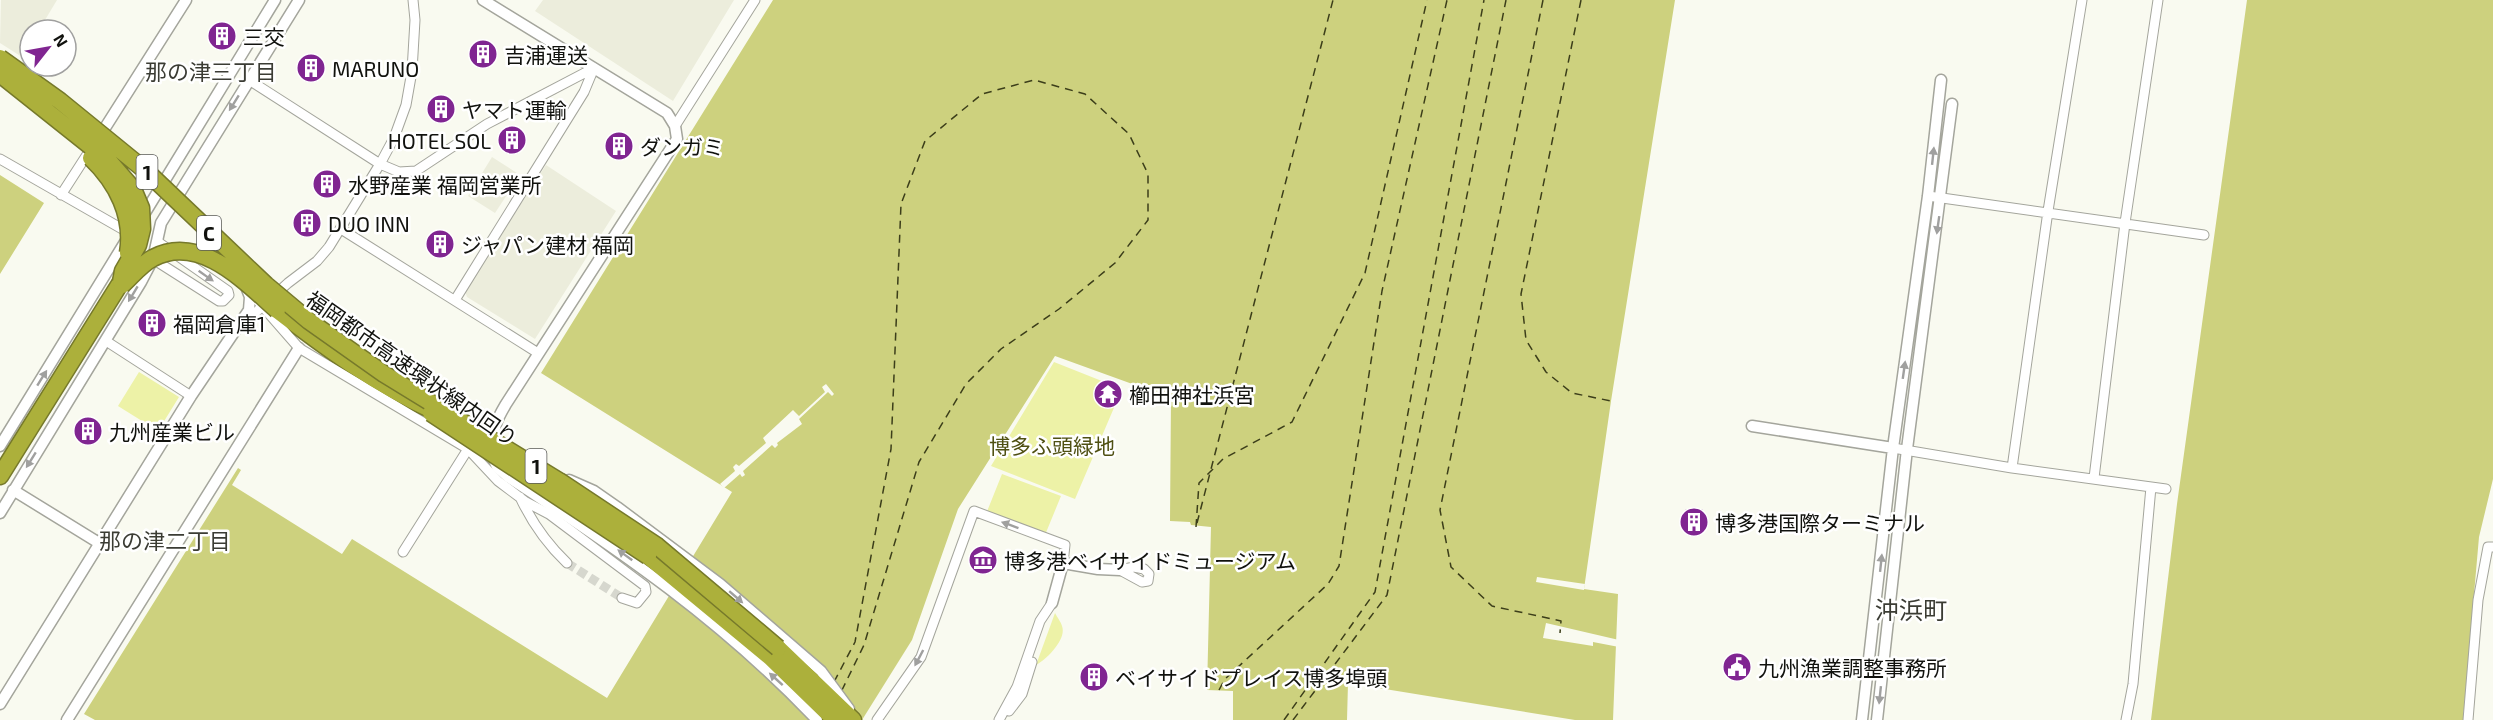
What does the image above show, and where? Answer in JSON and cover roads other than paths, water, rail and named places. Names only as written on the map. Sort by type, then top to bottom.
[{"type":"highway","name":"1","points":[[0,58],[53,96],[139,165],[266,285],[309,321],[384,374],[483,433],[657,546],[778,648],[854,720]]},
{"type":"highway","name":"福岡都市高速環状線内回り","points":[[0,64],[115,148],[183,208],[266,288],[339,349],[648,556],[770,657],[835,720]]},
{"type":"highway","points":[[0,74],[108,160],[133,189],[141,208],[142,229],[138,245],[123,271],[118,286],[0,475]]},
{"type":"highway","points":[[0,86],[76,145],[101,168],[118,192],[128,218],[129,240],[118,286],[0,475]]},
{"type":"highway","points":[[118,286],[160,255],[177,251],[205,256],[236,275],[335,354],[363,373],[418,404]]},
{"type":"highway","points":[[118,286],[146,264],[166,255],[189,254],[213,261],[230,270],[316,340],[381,383],[410,400],[483,433]]},
{"type":"street","points":[[61,195],[186,0]]},
{"type":"street","points":[[0,446],[275,0]]},
{"type":"street","points":[[0,513],[106,341],[153,259],[161,223],[299,0]]},
{"type":"street","points":[[238,324],[317,261],[341,229],[380,164],[394,138],[406,105],[412,71],[415,20],[413,0]]},
{"type":"street","points":[[483,0],[667,113],[675,126],[677,139],[553,334],[525,372],[498,418],[494,431],[496,443],[594,491],[690,561],[821,671],[842,697],[854,720]]},
{"type":"street","points":[[675,126],[755,0]]},
{"type":"street","points":[[2012,468],[2048,211],[2082,0]]},
{"type":"street","points":[[2094,478],[2125,223],[2158,0]]},
{"type":"street","points":[[0,64],[103,131],[122,147],[179,212],[222,249],[262,307],[299,348],[468,449],[498,482],[549,514],[645,586],[646,592],[637,603],[622,598]]},
{"type":"street","points":[[249,80],[380,164],[399,171],[416,171],[487,124],[594,68]]},
{"type":"street","points":[[455,300],[584,92],[594,68]]},
{"type":"street","points":[[1864,719],[1893,448],[1928,196],[1941,80]]},
{"type":"street","points":[[1877,720],[1907,449],[1952,104]]},
{"type":"street","points":[[0,159],[130,234]]},
{"type":"street","points":[[1928,196],[2048,211],[2204,235]]},
{"type":"street","points":[[341,229],[538,353]]},
{"type":"street","points":[[153,259],[219,301],[223,301],[229,295],[228,291],[158,242]]},
{"type":"street","points":[[0,704],[191,396],[249,310],[250,297],[243,279]]},
{"type":"street","points":[[106,341],[191,396]]},
{"type":"street","points":[[67,720],[299,348]]},
{"type":"street","points":[[525,372],[512,387],[491,423],[486,444],[497,467],[508,477],[662,581],[718,626],[817,720]]},
{"type":"street","points":[[1752,426],[1907,449],[2012,468],[2166,489]]},
{"type":"street","points":[[402,552],[468,449]]},
{"type":"street","points":[[2127,720],[2139,627],[2151,487]]},
{"type":"street","points":[[13,490],[99,543]]},
{"type":"street","points":[[520,497],[532,523],[552,549],[567,563]]},
{"type":"street","points":[[880,716],[921,657],[974,511],[1065,545],[1063,563],[1052,603],[1022,694],[1001,720]]},
{"type":"street","points":[[2468,720],[2478,600],[2488,547],[2493,547]]},
{"type":"street","points":[[1063,563],[1120,570]]},
{"type":"tunnel","points":[[567,563],[622,598]]},
{"type":"place","name":"三交","points":[[222,36]]},
{"type":"place","name":"吉浦運送","points":[[483,54]]},
{"type":"place","name":"MARUNO","points":[[311,68]]},
{"type":"place","name":"ヤマト運輸","points":[[441,109]]},
{"type":"place","name":"HOTEL SOL","points":[[512,140]]},
{"type":"place","name":"ダンガミ","points":[[619,146]]},
{"type":"place","name":"水野産業 福岡営業所","points":[[327,184]]},
{"type":"place","name":"DUO INN","points":[[307,223]]},
{"type":"place","name":"ジャパン建材 福岡","points":[[440,244]]},
{"type":"place","name":"福岡倉庫1","points":[[152,323]]},
{"type":"place","name":"櫛田神社浜宮","points":[[1108,394]]},
{"type":"place","name":"九州産業ビル","points":[[88,431]]},
{"type":"place","name":"博多港国際ターミナル","points":[[1694,522]]},
{"type":"place","name":"博多港ベイサイドミュージアム","points":[[983,560]]},
{"type":"place","name":"九州漁業調整事務所","points":[[1737,667]]},
{"type":"place","name":"ベイサイドプレイス博多埠頭","points":[[1094,677]]},
{"type":"district","name":"那の津三丁目","points":[[211,71]]},
{"type":"district","name":"那の津二丁目","points":[[165,540]]},
{"type":"district","name":"沖浜町","points":[[1911,609]]},
{"type":"park label","name":"博多ふ頭緑地","points":[[1052,445]]}]
